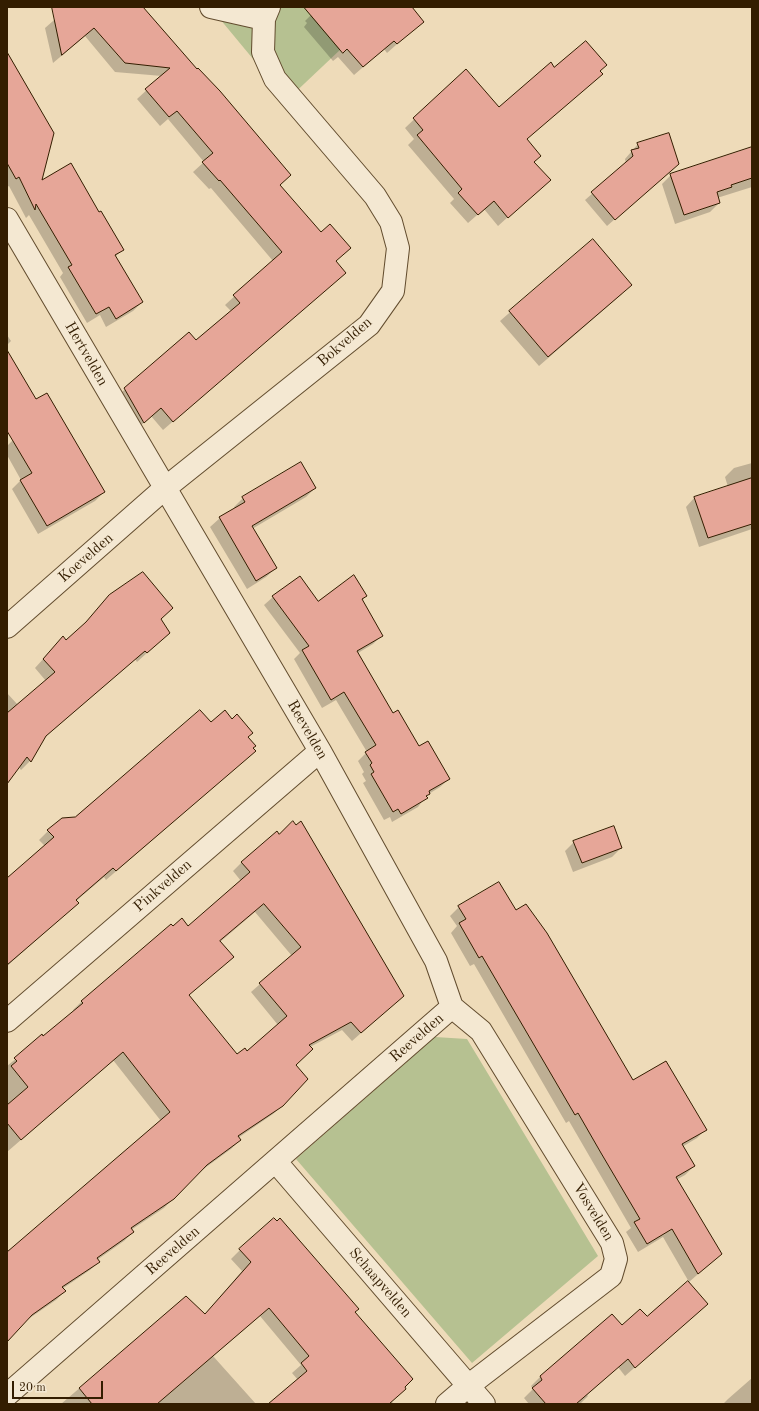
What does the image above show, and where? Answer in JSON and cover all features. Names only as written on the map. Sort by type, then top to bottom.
[{"type":"street","points":[[211,7],[266,13]]},
{"type":"street","name":"Bokvelden","points":[[164,489],[369,325],[393,291],[398,248],[391,222],[375,196],[275,79],[263,52],[266,13]]},
{"type":"street","name":"Hertvelden","points":[[7,219],[164,489]]},
{"type":"street","name":"Koevelden","points":[[7,627],[164,489]]},
{"type":"street","name":"Reevelden","points":[[7,1395],[452,1007],[436,961],[320,751],[164,489]]},
{"type":"street","name":"Pinkvelden","points":[[7,1021],[320,751]]},
{"type":"street","name":"Vosvelden","points":[[447,1404],[468,1386],[611,1276],[616,1259],[612,1243],[481,1031],[452,1007]]},
{"type":"street","name":"Schaapvelden","points":[[276,1162],[484,1404]]},
{"type":"green space","points":[[210,7],[346,7],[359,32],[287,100]]},
{"type":"green space","points":[[435,1037],[467,1039],[598,1256],[472,1363],[296,1159]]},
{"type":"building","points":[[52,7],[143,7],[197,69],[198,68],[220,91],[291,175],[280,185],[321,232],[330,224],[351,248],[336,261],[346,273],[173,422],[161,408],[144,423],[124,388],[189,332],[196,340],[240,303],[233,295],[282,252],[220,180],[219,181],[202,162],[213,153],[177,111],[169,117],[145,89],[170,68],[125,63],[94,28],[62,55]]},
{"type":"building","points":[[304,7],[412,7],[424,22],[397,44],[394,41],[363,67],[347,49],[343,53]]},
{"type":"building","points":[[586,41],[607,65],[600,71],[603,74],[527,139],[541,156],[534,162],[551,180],[508,218],[494,201],[478,215],[458,193],[462,189],[417,135],[423,130],[413,118],[466,69],[499,107],[551,62],[554,67]]},
{"type":"building","points":[[7,52],[54,133],[42,180],[71,163],[99,212],[101,211],[124,250],[115,255],[143,302],[116,319],[109,307],[96,314],[68,267],[72,265],[36,204],[35,210],[19,177],[16,179],[7,163]]},
{"type":"building","points":[[669,133],[679,164],[615,220],[591,192],[633,156],[631,150],[639,148],[637,143]]},
{"type":"building","points":[[752,147],[752,178],[731,185],[732,187],[717,192],[720,203],[684,215],[670,174]]},
{"type":"building","points":[[593,239],[632,285],[548,357],[509,311]]},
{"type":"building","points":[[7,350],[36,399],[47,393],[105,492],[47,526],[20,480],[32,473],[7,431]]},
{"type":"building","points":[[301,462],[316,488],[252,526],[277,568],[256,581],[219,517],[245,502],[242,497]]},
{"type":"building","points":[[752,478],[752,524],[708,538],[694,497]]},
{"type":"building","points":[[143,572],[173,608],[161,619],[170,633],[147,653],[145,651],[46,736],[31,762],[27,757],[7,784],[7,713],[55,672],[43,659],[63,636],[66,640],[86,622],[109,595]]},
{"type":"building","points":[[354,575],[367,596],[362,599],[383,636],[357,651],[393,713],[398,710],[419,746],[428,741],[450,779],[429,791],[430,794],[426,796],[428,798],[401,814],[398,809],[393,812],[371,774],[374,772],[370,765],[372,763],[365,752],[376,745],[344,692],[331,700],[302,650],[309,646],[272,596],[300,576],[318,601]]},
{"type":"building","points":[[200,710],[211,722],[225,710],[232,719],[237,714],[253,733],[248,737],[256,746],[253,748],[256,751],[116,871],[113,868],[76,900],[79,903],[7,965],[7,878],[54,837],[47,830],[62,818],[75,817]]},
{"type":"building","points":[[293,821],[296,825],[301,821],[404,996],[361,1033],[351,1022],[309,1045],[313,1049],[296,1065],[308,1079],[283,1106],[238,1136],[241,1140],[207,1165],[174,1199],[131,1228],[134,1232],[97,1258],[100,1262],[62,1287],[66,1291],[32,1315],[7,1342],[7,1252],[170,1112],[123,1052],[21,1140],[7,1123],[7,1105],[28,1087],[11,1066],[17,1061],[14,1058],[42,1034],[43,1036],[83,1003],[81,1001],[171,924],[173,926],[182,918],[188,926],[250,872],[241,862],[277,831],[279,834]],"holes":[[[264,904],[301,947],[259,983],[287,1016],[247,1051],[245,1048],[237,1054],[189,995],[234,957],[220,941]]]},
{"type":"building","points":[[614,826],[622,848],[582,863],[573,841]]},
{"type":"building","points":[[499,882],[516,910],[526,904],[547,933],[633,1080],[666,1061],[707,1130],[682,1144],[695,1166],[676,1177],[722,1254],[698,1274],[672,1229],[647,1244],[634,1222],[640,1219],[578,1113],[575,1115],[482,956],[479,958],[459,923],[466,919],[458,906]]},
{"type":"building","points":[[274,1218],[277,1221],[280,1218],[359,1309],[355,1312],[413,1379],[405,1387],[406,1389],[389,1404],[268,1404],[307,1371],[301,1363],[309,1356],[269,1308],[157,1404],[92,1404],[79,1388],[186,1296],[205,1314],[251,1262],[239,1249]]},
{"type":"building","points":[[688,1281],[708,1304],[635,1368],[628,1359],[576,1404],[546,1404],[532,1388],[542,1380],[540,1376],[612,1314],[622,1325],[640,1309],[647,1316]]}]
